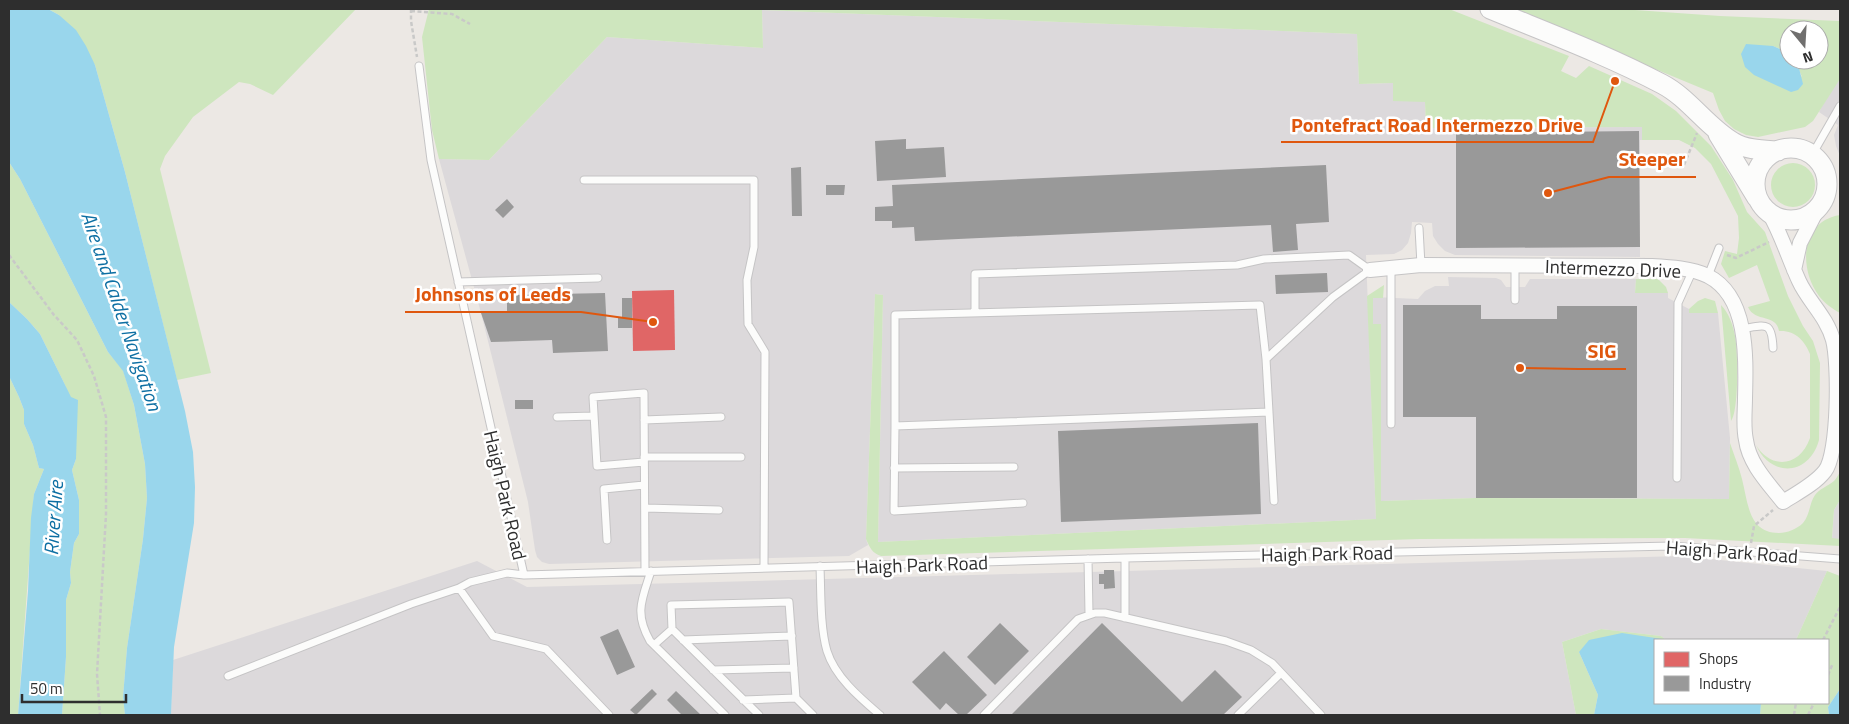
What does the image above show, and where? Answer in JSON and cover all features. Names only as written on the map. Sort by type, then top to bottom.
[{"type":"main road","points":[[1490,9],[1665,85],[1716,130],[1734,143],[1746,147],[1778,151],[1795,149],[1814,156],[1840,174]]},
{"type":"main road","points":[[1716,130],[1764,207],[1777,217],[1787,220],[1803,218],[1817,209],[1840,203]]},
{"type":"main road","points":[[1764,207],[1756,191],[1756,179],[1760,168],[1768,158],[1778,151]]},
{"type":"main road","points":[[1814,156],[1823,167],[1827,177],[1827,189],[1824,200],[1817,209]]},
{"type":"street","points":[[1764,207],[1778,229],[1805,293],[1836,337],[1838,415],[1830,462],[1826,470],[1808,486],[1783,502]]},
{"type":"street","points":[[1794,270],[1800,243],[1817,209]]},
{"type":"street","name":"Intermezzo Drive","points":[[1370,270],[1421,265],[1651,266],[1680,268],[1708,276],[1728,292],[1742,328],[1745,338],[1746,440],[1755,463],[1783,502]]},
{"type":"lane","name":"Haigh Park Road","points":[[419,66],[431,160],[524,575],[1125,558],[1672,546],[1840,559]]},
{"type":"lane","points":[[1814,156],[1840,106]]},
{"type":"lane","points":[[584,180],[754,180],[754,247],[747,280],[748,324],[765,352],[764,568]]},
{"type":"lane","points":[[1419,228],[1421,265]]},
{"type":"lane","points":[[1708,276],[1719,250]]},
{"type":"lane","points":[[975,313],[975,274],[1237,265],[1264,259],[1349,255],[1370,270],[1333,297],[1266,359]]},
{"type":"lane","points":[[1514,266],[1515,300]]},
{"type":"lane","points":[[1391,268],[1391,424]]},
{"type":"lane","points":[[1677,478],[1678,303],[1692,272]]},
{"type":"lane","points":[[458,282],[598,278]]},
{"type":"lane","points":[[1023,503],[894,511],[894,315],[1260,305],[1266,359],[1274,501]]},
{"type":"lane","points":[[1742,328],[1762,325],[1768,328],[1772,333],[1773,348]]},
{"type":"lane","points":[[724,715],[654,645],[643,629],[640,616],[640,602],[648,571],[644,508],[644,460],[644,420],[644,393],[593,396],[597,466],[644,460],[741,457]]},
{"type":"lane","points":[[895,426],[1269,412]]},
{"type":"lane","points":[[557,417],[594,416]]},
{"type":"lane","points":[[644,420],[721,417]]},
{"type":"lane","points":[[894,468],[1014,467]]},
{"type":"lane","points":[[607,540],[604,490],[644,485]]},
{"type":"lane","points":[[644,508],[719,510]]},
{"type":"lane","points":[[1125,558],[1125,618]]},
{"type":"lane","points":[[1088,559],[1089,614]]},
{"type":"lane","points":[[820,566],[822,619],[827,651],[844,679],[859,698],[880,715]]},
{"type":"lane","points":[[228,676],[410,604],[459,588],[470,582],[507,573],[524,575]]},
{"type":"lane","points":[[459,588],[493,636],[546,650],[609,715]]},
{"type":"lane","points":[[758,715],[672,629],[671,605],[789,602],[796,698],[813,715]]},
{"type":"lane","points":[[984,715],[1078,619],[1089,614],[1105,613],[1226,641],[1251,650],[1272,663],[1322,715]]},
{"type":"lane","points":[[654,645],[672,629]]},
{"type":"lane","points":[[683,640],[792,636]]},
{"type":"lane","points":[[713,670],[794,668]]},
{"type":"lane","points":[[1238,715],[1281,673]]},
{"type":"lane","points":[[744,700],[796,698]]},
{"type":"path","points":[[419,66],[411,21],[411,10],[452,14],[470,24]]},
{"type":"path","points":[[1684,165],[1702,117]]},
{"type":"path","points":[[1719,250],[1736,258],[1773,240]]},
{"type":"path","points":[[9,255],[54,315],[78,340],[94,376],[106,417],[106,514],[97,674],[100,715]]},
{"type":"path","points":[[1750,552],[1754,526],[1783,502]]},
{"type":"path","points":[[1824,639],[1840,607]]},
{"type":"path","points":[[1829,672],[1833,663]]},
{"type":"shaded area","points":[[762,10],[1357,34],[1359,84],[1393,83],[1425,102],[1426,128],[1642,127],[1642,140],[1640,140],[1640,257],[1455,255],[1445,251],[1438,244],[1433,236],[1432,223],[1412,222],[1408,243],[1402,250],[1394,254],[1366,255],[1376,519],[878,542],[883,295],[875,294],[866,539],[868,545],[849,556],[549,564],[542,562],[537,557],[535,550],[528,502],[481,313],[439,159],[489,160],[607,37],[763,48]]},
{"type":"shaded area","points":[[1840,79],[1840,156],[1834,135],[1838,125],[1819,112],[1828,95]]},
{"type":"shaded area","points":[[1448,277],[1496,278],[1501,280],[1506,287],[1525,287],[1530,279],[1636,279],[1635,293],[1668,293],[1668,298],[1689,309],[1690,313],[1718,313],[1730,438],[1729,499],[1476,498],[1381,501],[1381,324],[1373,324],[1373,297],[1418,299],[1425,291],[1435,286],[1449,286]]},
{"type":"shaded area","points":[[1840,500],[1840,539],[1832,539],[1834,510]]},
{"type":"shaded area","points":[[1682,556],[1827,571],[1796,639],[1665,639],[1661,636],[1601,629],[1562,642],[1576,715],[171,715],[173,660],[477,561],[527,587]]},
{"type":"green space","points":[[48,9],[356,9],[273,95],[250,84],[239,82],[193,117],[165,156],[160,169],[211,373],[177,380],[125,172],[95,65],[59,15]]},
{"type":"green space","points":[[429,9],[1449,9],[1569,56],[1561,71],[1576,78],[1589,66],[1652,94],[1676,111],[1711,146],[1733,180],[1747,212],[1765,232],[1788,296],[1813,341],[1820,363],[1819,440],[1814,452],[1807,461],[1799,466],[1789,468],[1771,463],[1763,456],[1756,445],[1769,459],[1785,462],[1792,460],[1805,448],[1810,438],[1810,354],[1799,337],[1790,332],[1779,331],[1774,322],[1755,315],[1748,307],[1770,301],[1757,265],[1729,278],[1721,264],[1725,251],[1737,254],[1739,238],[1738,216],[1711,164],[1695,148],[1679,140],[1642,140],[1642,127],[1426,128],[1425,102],[1393,101],[1393,83],[1359,84],[1357,34],[762,10],[763,48],[607,37],[489,160],[439,159],[432,130],[422,37]]},
{"type":"green space","points":[[1510,9],[1621,9],[1816,20],[1779,20],[1779,49],[1773,46],[1779,52],[1779,70],[1795,70],[1802,77],[1799,70],[1829,70],[1829,21],[1840,21],[1840,79],[1813,121],[1805,127],[1758,137],[1746,135],[1734,129],[1725,121],[1713,93]]},
{"type":"green space","points":[[9,162],[20,179],[108,352],[123,370],[134,405],[145,464],[147,498],[127,648],[123,697],[125,715],[62,715],[66,657],[66,600],[71,583],[70,572],[74,543],[79,534],[79,500],[72,470],[76,459],[76,415],[65,385],[40,334],[9,302]]},
{"type":"green space","points":[[1793,163],[1805,167],[1811,173],[1815,185],[1811,197],[1805,203],[1793,207],[1781,203],[1775,197],[1771,185],[1775,173],[1781,167]]},
{"type":"green space","points":[[1840,215],[1840,313],[1819,296],[1812,285],[1806,260],[1807,247],[1817,226],[1827,219]]},
{"type":"green space","points":[[1636,279],[1658,279],[1666,287],[1668,293],[1635,293]]},
{"type":"green space","points":[[1384,285],[1383,298],[1373,298],[1373,324],[1381,324],[1381,501],[1476,498],[1729,499],[1730,443],[1741,474],[1751,515],[1761,528],[1769,532],[1785,532],[1801,525],[1807,517],[1815,495],[1834,481],[1840,472],[1840,500],[1834,510],[1832,538],[1840,539],[1840,546],[1685,538],[1420,539],[881,556],[873,552],[866,539],[875,294],[883,295],[878,542],[1376,519],[1367,296]]},
{"type":"green space","points":[[1705,298],[1715,301],[1718,313],[1689,313],[1689,309]]},
{"type":"green space","points":[[1721,305],[1730,319],[1736,343],[1737,393],[1734,415],[1731,421]]},
{"type":"green space","points":[[9,376],[24,410],[24,424],[33,445],[39,468],[44,469],[34,494],[18,715],[9,715]]},
{"type":"green space","points":[[1827,571],[1840,576],[1840,689],[1828,707],[1829,715],[1760,715],[1761,704],[1829,704],[1829,639],[1796,639]]},
{"type":"green space","points":[[1601,629],[1661,636],[1665,639],[1654,639],[1579,652],[1598,695],[1594,715],[1576,715],[1562,642]]},
{"type":"water","name":"Aire and Calder Navigation","points":[[9,9],[48,9],[59,15],[76,30],[95,65],[125,172],[185,411],[193,452],[195,487],[194,523],[174,647],[171,715],[125,715],[123,697],[127,648],[147,498],[145,464],[134,405],[123,371],[108,352],[20,179],[9,162]]},
{"type":"water","points":[[1746,44],[1773,46],[1779,49],[1779,70],[1800,70],[1803,84],[1798,90],[1791,92],[1754,75],[1745,67],[1741,54]]},
{"type":"water","name":"River Aire","points":[[9,302],[40,334],[71,397],[78,400],[76,459],[72,470],[79,500],[79,534],[74,543],[70,572],[71,583],[66,600],[66,657],[62,715],[18,715],[28,591],[31,518],[34,494],[44,469],[39,468],[33,445],[24,424],[24,410],[9,376]]},
{"type":"water","points":[[1622,633],[1662,639],[1654,639],[1654,704],[1761,704],[1760,715],[1594,715],[1598,695],[1579,652],[1589,640]]},
{"type":"water","points":[[1840,689],[1840,715],[1829,715],[1828,707]]},
{"type":"building: Shops","points":[[674,290],[675,350],[633,351],[632,291]]},
{"type":"building: Industry","points":[[1639,131],[1640,247],[1456,248],[1456,133]]},
{"type":"building: Industry","points":[[906,139],[906,149],[944,147],[946,177],[877,181],[875,141]]},
{"type":"building: Industry","points":[[1326,165],[1329,222],[1296,224],[1298,250],[1273,252],[1271,225],[915,241],[914,227],[892,228],[892,221],[875,221],[875,207],[893,206],[892,185]]},
{"type":"building: Industry","points":[[801,167],[802,216],[792,216],[791,168]]},
{"type":"building: Industry","points":[[826,185],[845,185],[844,195],[826,195]]},
{"type":"building: Industry","points":[[507,199],[514,207],[503,218],[495,210]]},
{"type":"building: Industry","points":[[1327,273],[1328,292],[1276,294],[1275,275]]},
{"type":"building: Industry","points":[[605,293],[608,351],[553,353],[552,340],[491,342],[481,313],[507,311],[507,295]]},
{"type":"building: Industry","points":[[622,298],[632,298],[632,328],[618,328],[618,318],[622,318]]},
{"type":"building: Industry","points":[[1403,305],[1481,305],[1481,319],[1557,319],[1557,306],[1637,306],[1637,498],[1476,498],[1476,417],[1403,417]]},
{"type":"building: Industry","points":[[515,400],[533,400],[533,409],[515,409]]},
{"type":"building: Industry","points":[[1258,423],[1261,514],[1061,522],[1058,431]]},
{"type":"building: Industry","points":[[1104,570],[1114,570],[1115,588],[1104,589],[1104,584],[1099,584],[1099,574],[1104,574]]},
{"type":"building: Industry","points":[[1000,623],[1029,651],[995,685],[967,657]]},
{"type":"building: Industry","points":[[1102,623],[1182,702],[1215,670],[1242,697],[1223,715],[1011,715]]},
{"type":"building: Industry","points":[[618,629],[635,667],[617,675],[600,637]]},
{"type":"building: Industry","points":[[944,651],[987,695],[966,715],[959,715],[946,703],[940,710],[912,682]]},
{"type":"building: Industry","points":[[652,689],[657,694],[636,715],[630,710]]},
{"type":"building: Industry","points":[[676,691],[701,715],[682,715],[667,700]]},
{"type":"place","name":"Pontefract Road Intermezzo Drive","points":[[1615,81]]},
{"type":"place","name":"Steeper","points":[[1548,193]]},
{"type":"place","name":"Johnsons of Leeds","points":[[653,322]]},
{"type":"place","name":"SIG","points":[[1520,368]]}]
